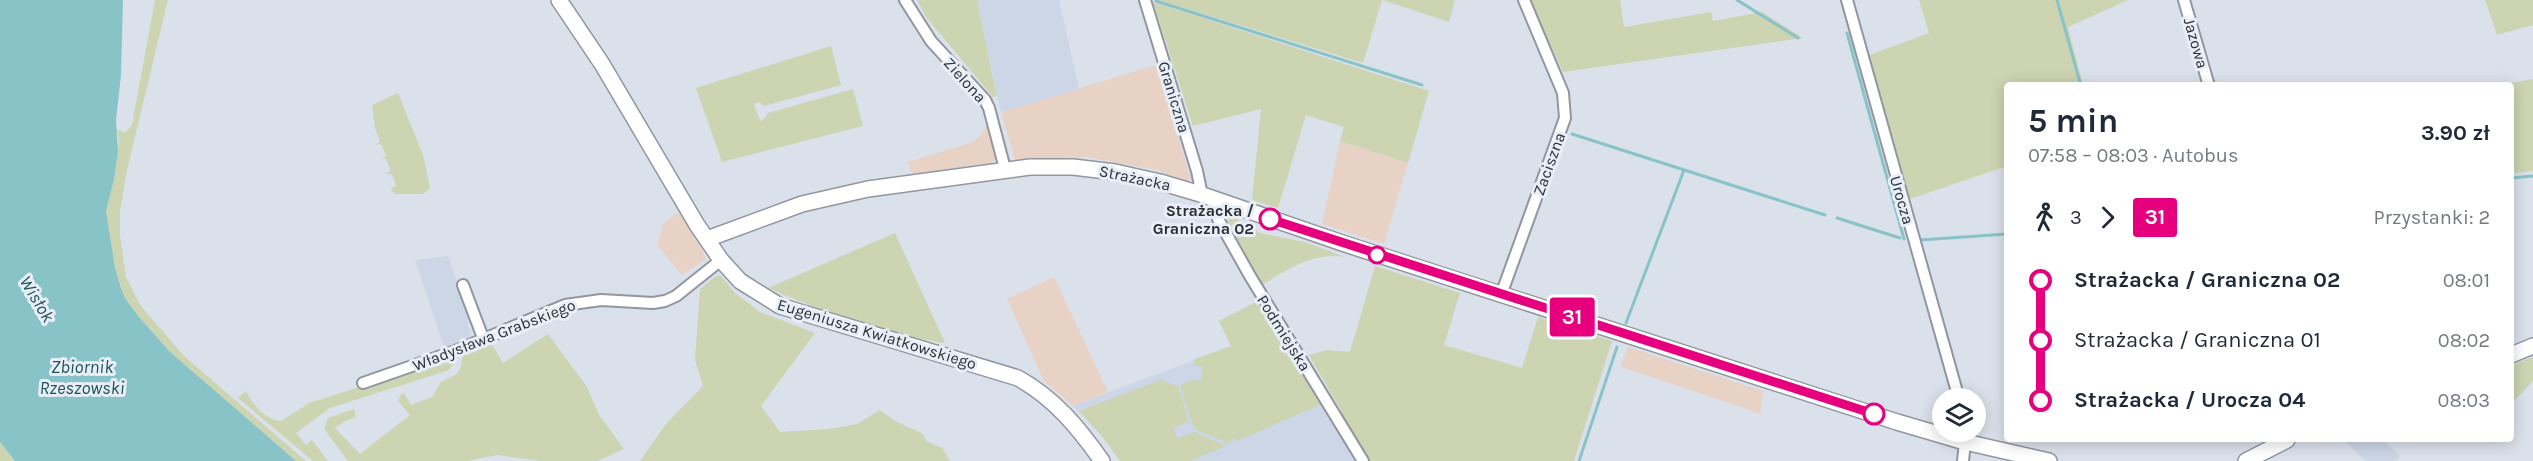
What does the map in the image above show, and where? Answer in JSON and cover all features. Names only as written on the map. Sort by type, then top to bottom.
[{"type":"street","name":"Eugeniusza Kwiatkowskiego","points":[[559,0],[602,64],[706,239],[721,260],[750,289],[780,306],[994,370],[1025,382],[1044,394],[1061,409],[1102,461]]},
{"type":"street","name":"Zielona","points":[[905,0],[930,41],[985,100],[1005,169]]},
{"type":"street","name":"Graniczna","points":[[1145,0],[1209,198]]},
{"type":"street","name":"Zaciszna","points":[[1501,295],[1565,118],[1563,93],[1524,0]]},
{"type":"street","name":"Urocza","points":[[1847,0],[1956,388]]},
{"type":"street","name":"Jazowa","points":[[2184,0],[2208,82]]},
{"type":"street","name":"Strażacka","points":[[706,239],[802,204],[838,194],[1005,169],[1056,166],[1092,169],[1160,182],[1501,295],[1932,427]]},
{"type":"street","name":"Podmiejska","points":[[1209,198],[1218,219],[1265,304],[1363,461]]},
{"type":"street","name":"Władysława Grabskiego","points":[[363,383],[483,339],[552,309],[572,303],[601,300],[653,303],[665,301],[676,296],[721,260]]},
{"type":"street","points":[[463,285],[483,339]]},
{"type":"street","points":[[2514,354],[2533,346]]},
{"type":"street","points":[[1963,461],[1964,442]]},
{"type":"street","name":"Strażacka","points":[[1982,442],[2049,461]]},
{"type":"street","points":[[2246,461],[2283,442]]},
{"type":"shaded area","points":[[977,0],[1059,0],[1079,89],[1001,112]]},
{"type":"shaded area","points":[[1156,65],[1191,179],[1186,182],[1158,170],[1086,157],[1015,160],[1001,112]]},
{"type":"shaded area","points":[[986,119],[996,157],[993,163],[912,175],[908,162],[973,142],[982,134],[986,126]]},
{"type":"shaded area","points":[[1340,141],[1408,163],[1384,244],[1322,224]]},
{"type":"shaded area","points":[[681,211],[698,239],[706,259],[682,275],[655,242],[658,242],[663,223]]},
{"type":"shaded area","points":[[448,256],[470,318],[467,320],[471,336],[444,347],[415,260]]},
{"type":"shaded area","points":[[1054,277],[1108,392],[1073,406],[1044,381],[1007,299]]},
{"type":"shaded area","points":[[1260,300],[1360,461],[1120,461],[1102,436],[1073,406],[1231,346],[1219,321]]},
{"type":"shaded area","points":[[1628,347],[1763,391],[1761,414],[1621,367]]},
{"type":"shaded area","points":[[2346,442],[2385,442],[2400,456],[2396,461],[2366,461]]},
{"type":"green space","points":[[155,0],[168,0],[127,170],[120,211],[120,235],[126,277],[140,305],[184,356],[306,461],[296,461],[169,351],[125,298],[115,271],[106,211],[114,180],[119,140],[117,129],[125,133],[132,125]]},
{"type":"green space","points":[[917,0],[977,0],[997,96],[993,97],[926,17]]},
{"type":"green space","points":[[1158,0],[1382,0],[1363,63]]},
{"type":"green space","points":[[1382,0],[1455,0],[1449,22]]},
{"type":"green space","points":[[1530,0],[1620,0],[1624,27],[1711,12],[1713,21],[1762,12],[1803,38],[1563,72]]},
{"type":"green space","points":[[1919,0],[2128,0],[2068,27],[2082,82],[2004,82],[2004,167],[1907,200],[1867,56],[1929,33]]},
{"type":"green space","points":[[2485,0],[2533,0],[2533,25],[2497,35]]},
{"type":"green space","points":[[1153,2],[1429,91],[1408,163],[1340,141],[1344,127],[1306,115],[1278,208],[1252,200],[1261,109],[1193,126]]},
{"type":"green space","points":[[831,46],[841,85],[764,106],[759,102],[754,104],[760,121],[768,113],[853,89],[863,126],[722,162],[696,88]]},
{"type":"green space","points":[[2533,79],[2533,171],[2514,173],[2514,82]]},
{"type":"green space","points":[[398,93],[423,155],[430,188],[423,194],[395,194],[390,189],[396,186],[392,174],[385,174],[391,171],[386,158],[380,160],[386,156],[381,144],[374,145],[380,142],[375,128],[372,105]]},
{"type":"green space","points":[[1231,215],[1260,233],[1305,242],[1345,257],[1312,259],[1262,285],[1227,219]]},
{"type":"green space","points":[[895,233],[945,343],[899,334],[855,321],[768,288]]},
{"type":"green space","points":[[1375,266],[1460,293],[1444,345],[1522,368],[1538,317],[1612,341],[1574,461],[1367,461],[1335,410],[1342,412],[1309,355],[1327,350],[1350,352]]},
{"type":"green space","points":[[716,276],[721,276],[735,293],[760,312],[815,333],[761,406],[780,432],[829,429],[857,424],[880,410],[895,421],[923,434],[926,441],[942,448],[950,461],[640,461],[666,424],[703,386],[695,360],[700,289]]},
{"type":"green space","points":[[1260,300],[1324,403],[1237,441],[1232,438],[1230,444],[1194,429],[1180,385],[1193,380],[1202,381],[1202,366],[1193,366],[1195,359],[1231,346],[1219,321]]},
{"type":"green space","points":[[548,334],[587,387],[599,415],[624,449],[597,461],[540,461],[497,455],[467,461],[348,461],[324,429],[328,418],[354,409],[356,417],[335,428],[360,454],[410,415],[398,401],[401,394],[404,393],[411,405],[432,397],[441,382],[457,374],[461,367],[463,353],[466,355],[475,351],[474,348],[490,341],[503,363]]},
{"type":"green space","points":[[2533,357],[2533,381],[2514,401],[2514,365]]},
{"type":"green space","points":[[449,359],[454,363],[449,370],[330,408],[296,433],[306,445],[312,440],[328,461],[313,461],[238,398],[246,391],[260,411],[270,418],[281,421],[309,403]]},
{"type":"green space","points":[[1160,380],[1178,386],[1189,421],[1174,428],[1177,438],[1195,432],[1226,446],[1190,461],[1120,461],[1102,436],[1079,411]]},
{"type":"green space","points":[[0,442],[15,461],[0,461]]},
{"type":"water","name":"Zbiornik Rzeszowski","points":[[0,0],[123,0],[121,75],[116,120],[118,151],[106,211],[115,268],[121,288],[125,298],[139,317],[169,351],[296,461],[15,461],[0,442]]},
{"type":"waterway","points":[[1737,0],[1798,38]]},
{"type":"waterway","points":[[2057,0],[2080,82]]},
{"type":"waterway","points":[[1156,1],[1422,85]]},
{"type":"waterway","points":[[1847,33],[1904,239]]},
{"type":"waterway","points":[[1572,134],[1825,215]]},
{"type":"waterway","points":[[1626,323],[1684,170]]},
{"type":"waterway","points":[[2514,178],[2533,176]]},
{"type":"waterway","points":[[1837,218],[1900,238]]},
{"type":"waterway","points":[[1920,240],[2004,234]]},
{"type":"waterway","points":[[1579,461],[1617,347]]},
{"type":"bus line","name":"31","points":[[1270,219],[1874,414]]},
{"type":"place","name":"Strażacka / Graniczna 02","points":[[1270,219]]},
{"type":"water label","name":"Wisłok","points":[[37,299]]}]
